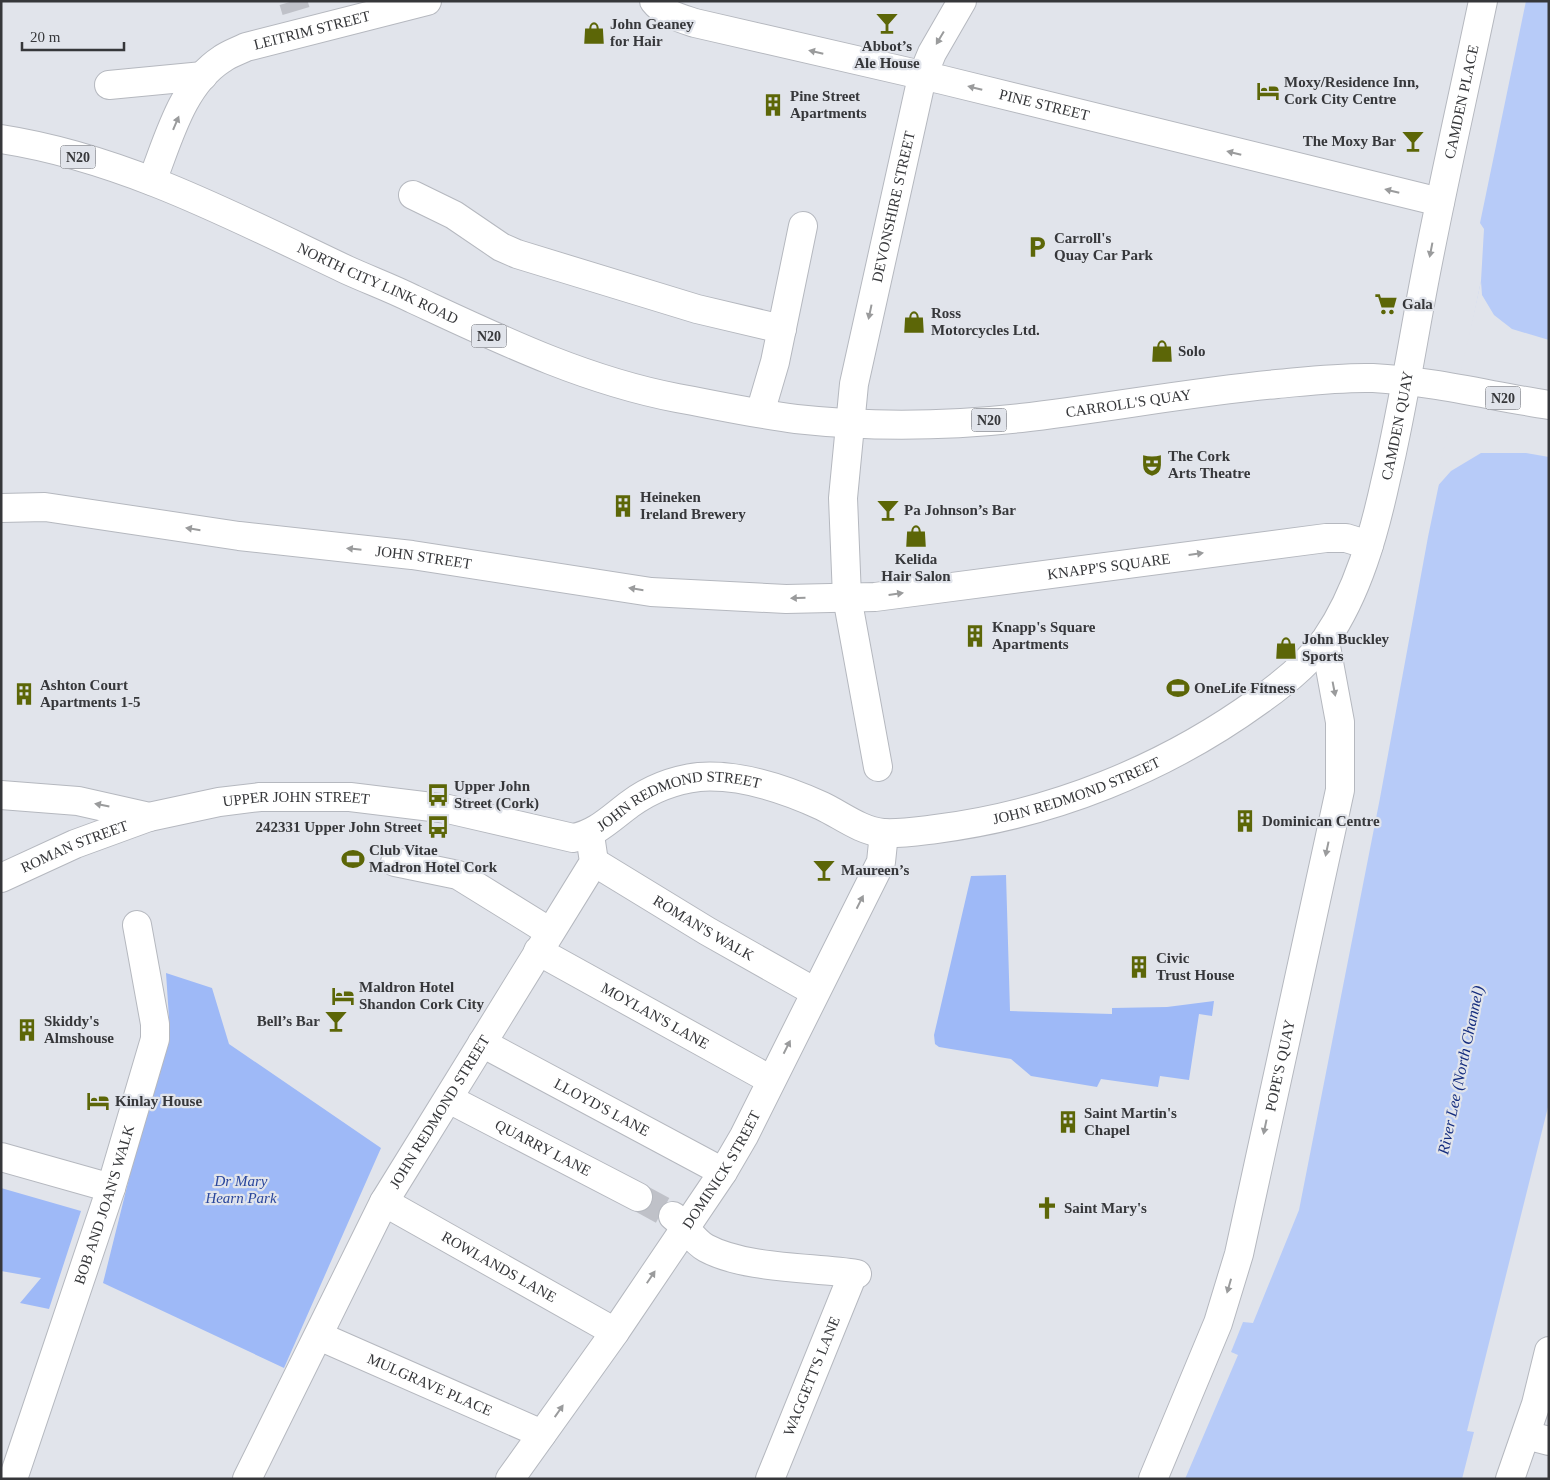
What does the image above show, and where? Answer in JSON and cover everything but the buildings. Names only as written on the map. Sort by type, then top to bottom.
[{"type":"main road","name":"LEITRIM STREET","points":[[152,180],[187,96],[203,76],[222,59],[298,23],[427,1]]},
{"type":"main road","name":"PINE STREET","points":[[654,1],[659,7],[675,17],[695,23],[922,77],[1091,129],[1440,202]]},
{"type":"main road","name":"DEVONSHIRE STREET","points":[[878,767],[847,597],[843,498],[848,422],[856,374],[922,77],[932,53],[962,1]]},
{"type":"main road","name":"CAMDEN PLACE","points":[[1440,202],[1483,1]]},
{"type":"main road","points":[[109,85],[203,76]]},
{"type":"main road","name":"NORTH CITY LINK ROAD","points":[[1,139],[27,143],[77,156],[152,180],[272,232],[347,270],[537,356],[604,379],[672,397],[760,413],[795,419],[848,422]]},
{"type":"main road","points":[[413,195],[454,216],[501,247],[517,254],[697,309],[782,328]]},
{"type":"main road","name":"CAMDEN QUAY","points":[[1325,641],[1351,594],[1369,545],[1394,451],[1440,202]]},
{"type":"main road","points":[[760,413],[775,362],[803,226]]},
{"type":"main road","name":"CARROLL'S QUAY","points":[[848,422],[934,423],[1018,418],[1238,388],[1305,381],[1373,378],[1407,382]]},
{"type":"main road","name":"N20","points":[[1407,382],[1549,405]]},
{"type":"main road","name":"JOHN STREET","points":[[1,508],[45,507],[239,536],[412,555],[651,592],[786,599],[847,597]]},
{"type":"main road","name":"KNAPP'S SQUARE","points":[[847,597],[876,596],[1310,539],[1346,538],[1369,545]]},
{"type":"main road","name":"JOHN REDMOND STREET","points":[[247,1479],[384,1202],[594,862],[590,835],[650,791],[698,778],[722,778],[764,784],[820,805],[860,826],[884,833],[939,828],[1037,808],[1076,797],[1158,764],[1239,715],[1285,682],[1325,641]]},
{"type":"main road","name":"POPE'S QUAY","points":[[1153,1479],[1218,1323],[1239,1254],[1340,790],[1340,722],[1325,641]]},
{"type":"main road","name":"UPPER JOHN STREET","points":[[1,795],[78,801],[149,818],[219,802],[260,797],[350,797],[448,809],[573,838],[590,835]]},
{"type":"main road","name":"ROMAN STREET","points":[[1,878],[75,844],[149,818]]},
{"type":"main road","name":"DOMINICK STREET","points":[[510,1479],[615,1332],[679,1221],[723,1172],[744,1136],[881,862],[884,833]]},
{"type":"main road","name":"MOYLAN'S LANE","points":[[395,862],[458,875],[544,942],[771,1080]]},
{"type":"main road","name":"ROMAN'S WALK","points":[[594,862],[708,931],[815,992]]},
{"type":"main road","name":"BOB AND JOAN'S WALK","points":[[13,1479],[111,1188],[155,1039],[153,1010],[137,925]]},
{"type":"main road","name":"LLOYD'S LANE","points":[[482,1043],[723,1172]]},
{"type":"main road","name":"QUARRY LANE","points":[[449,1098],[638,1197]]},
{"type":"main road","points":[[1,1157],[111,1188]]},
{"type":"main road","name":"ROWLANDS LANE","points":[[384,1202],[615,1332]]},
{"type":"main road","name":"WAGGETT'S LANE","points":[[679,1221],[697,1242],[729,1259],[855,1274],[770,1479]]},
{"type":"main road","name":"MULGRAVE PLACE","points":[[319,1336],[542,1434]]},
{"type":"main road","points":[[1510,1479],[1537,1438],[1549,1351]]},
{"type":"green space","points":[[1006,875],[1010,1011],[1112,1014],[1112,1008],[1167,1007],[1214,1001],[1212,1016],[1199,1014],[1189,1080],[1160,1076],[1158,1087],[1101,1079],[1097,1087],[1031,1076],[1011,1059],[939,1047],[935,1044],[934,1035],[971,876]]},
{"type":"green space","name":"Dr Mary Hearn Park","points":[[166,973],[212,988],[229,1044],[381,1148],[284,1368],[103,1283],[169,1018]]},
{"type":"green space","points":[[1,1188],[81,1211],[49,1309],[20,1303],[41,1278],[1,1271]]},
{"type":"water","name":"River Lee (North Channel)","points":[[1526,1],[1549,1],[1549,1103],[1467,1431],[1474,1432],[1462,1479],[1185,1479],[1238,1355],[1231,1352],[1243,1322],[1253,1323],[1299,1210],[1380,798],[1428,537],[1481,281],[1484,229],[1480,223]]},
{"type":"pier","points":[[1481,281],[1482,295],[1494,315],[1512,329],[1549,340],[1549,457],[1526,453],[1481,453],[1451,471],[1435,489]]},
{"type":"tunnel","points":[[293,1],[296,11]]},
{"type":"tunnel","points":[[638,1197],[673,1216]]},
{"type":"place","name":"Abbot’s Ale House","points":[[887,23]]},
{"type":"place","name":"John Geaney for Hair","points":[[594,33]]},
{"type":"place","name":"Moxy/Residence Inn, Cork City Centre","points":[[1268,91]]},
{"type":"place","name":"Pine Street Apartments","points":[[773,105]]},
{"type":"place","name":"The Moxy Bar","points":[[1413,141]]},
{"type":"place","name":"Carroll's Quay Car Park","points":[[1037,247]]},
{"type":"place","name":"Gala","points":[[1386,304]]},
{"type":"place","name":"Ross Motorcycles Ltd.","points":[[914,322]]},
{"type":"place","name":"Solo","points":[[1162,351]]},
{"type":"place","name":"The Cork Arts Theatre","points":[[1152,465]]},
{"type":"place","name":"Heineken Ireland Brewery","points":[[623,506]]},
{"type":"place","name":"Pa Johnson’s Bar","points":[[888,510]]},
{"type":"place","name":"Kelida Hair Salon","points":[[916,536]]},
{"type":"place","name":"Knapp's Square Apartments","points":[[975,636]]},
{"type":"place","name":"John Buckley Sports","points":[[1286,648]]},
{"type":"place","name":"OneLife Fitness","points":[[1178,688]]},
{"type":"place","name":"Ashton Court Apartments 1-5","points":[[24,694]]},
{"type":"place","name":"Upper John Street (Cork)","points":[[438,795]]},
{"type":"place","name":"Dominican Centre","points":[[1245,821]]},
{"type":"place","name":"242331 Upper John Street","points":[[438,827]]},
{"type":"place","name":"Club Vitae Madron Hotel Cork","points":[[353,859]]},
{"type":"place","name":"Maureen’s","points":[[824,870]]},
{"type":"place","name":"Civic Trust House","points":[[1139,967]]},
{"type":"place","name":"Maldron Hotel Shandon Cork City","points":[[343,996]]},
{"type":"place","name":"Bell’s Bar","points":[[336,1021]]},
{"type":"place","name":"Skiddy's Almshouse","points":[[27,1030]]},
{"type":"place","name":"Kinlay House","points":[[98,1101]]},
{"type":"place","name":"Saint Martin's Chapel","points":[[1068,1122]]},
{"type":"place","name":"Saint Mary's","points":[[1047,1208]]}]
